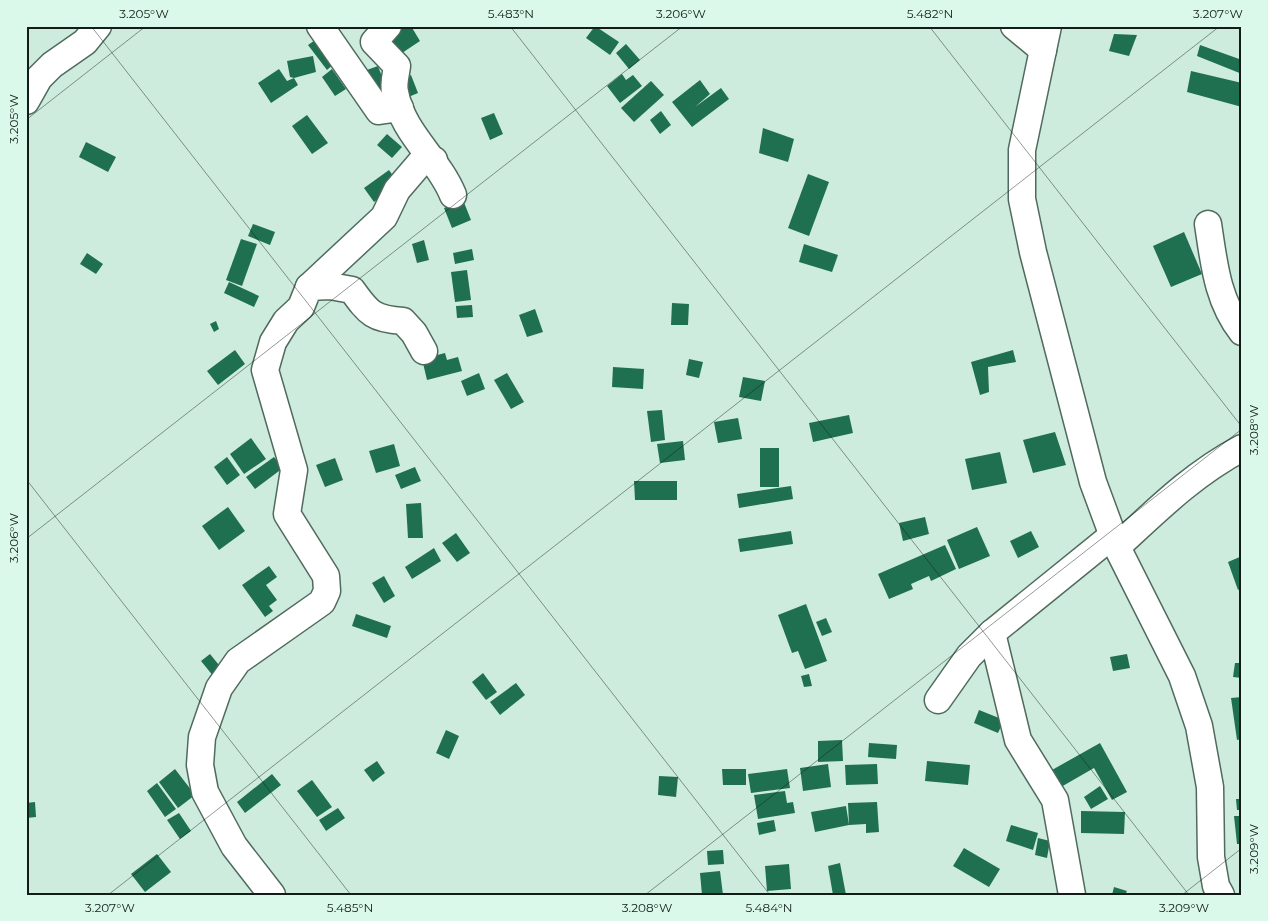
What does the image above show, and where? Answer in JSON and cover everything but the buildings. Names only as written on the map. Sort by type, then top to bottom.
[{"type":"street","points":[[26,101],[40,78],[52,65],[85,42],[98,26]]},
{"type":"street","points":[[320,26],[379,111],[400,108]]},
{"type":"street","points":[[388,26],[374,42],[397,66],[394,91],[402,118],[447,179],[453,195]]},
{"type":"street","points":[[1014,26],[1045,38],[1022,150],[1022,200],[1033,252],[1093,482],[1115,541],[1182,676],[1199,726],[1210,787],[1211,858],[1216,886],[1221,895]]},
{"type":"street","points":[[272,895],[234,846],[205,792],[200,765],[202,737],[219,688],[238,660],[322,602],[326,591],[326,576],[287,514],[294,470],[265,370],[273,342],[286,321],[301,307],[309,288],[384,217],[397,190],[421,162],[434,160]]},
{"type":"street","points":[[1208,224],[1216,278],[1232,319],[1242,332]]},
{"type":"street","points":[[309,288],[330,286],[352,290],[363,305],[381,319],[403,321],[414,333],[424,351]]},
{"type":"street","points":[[938,700],[970,656],[992,633],[1115,541],[1212,464],[1242,448]]},
{"type":"street","points":[[992,633],[1018,740],[1055,800],[1072,895]]}]
